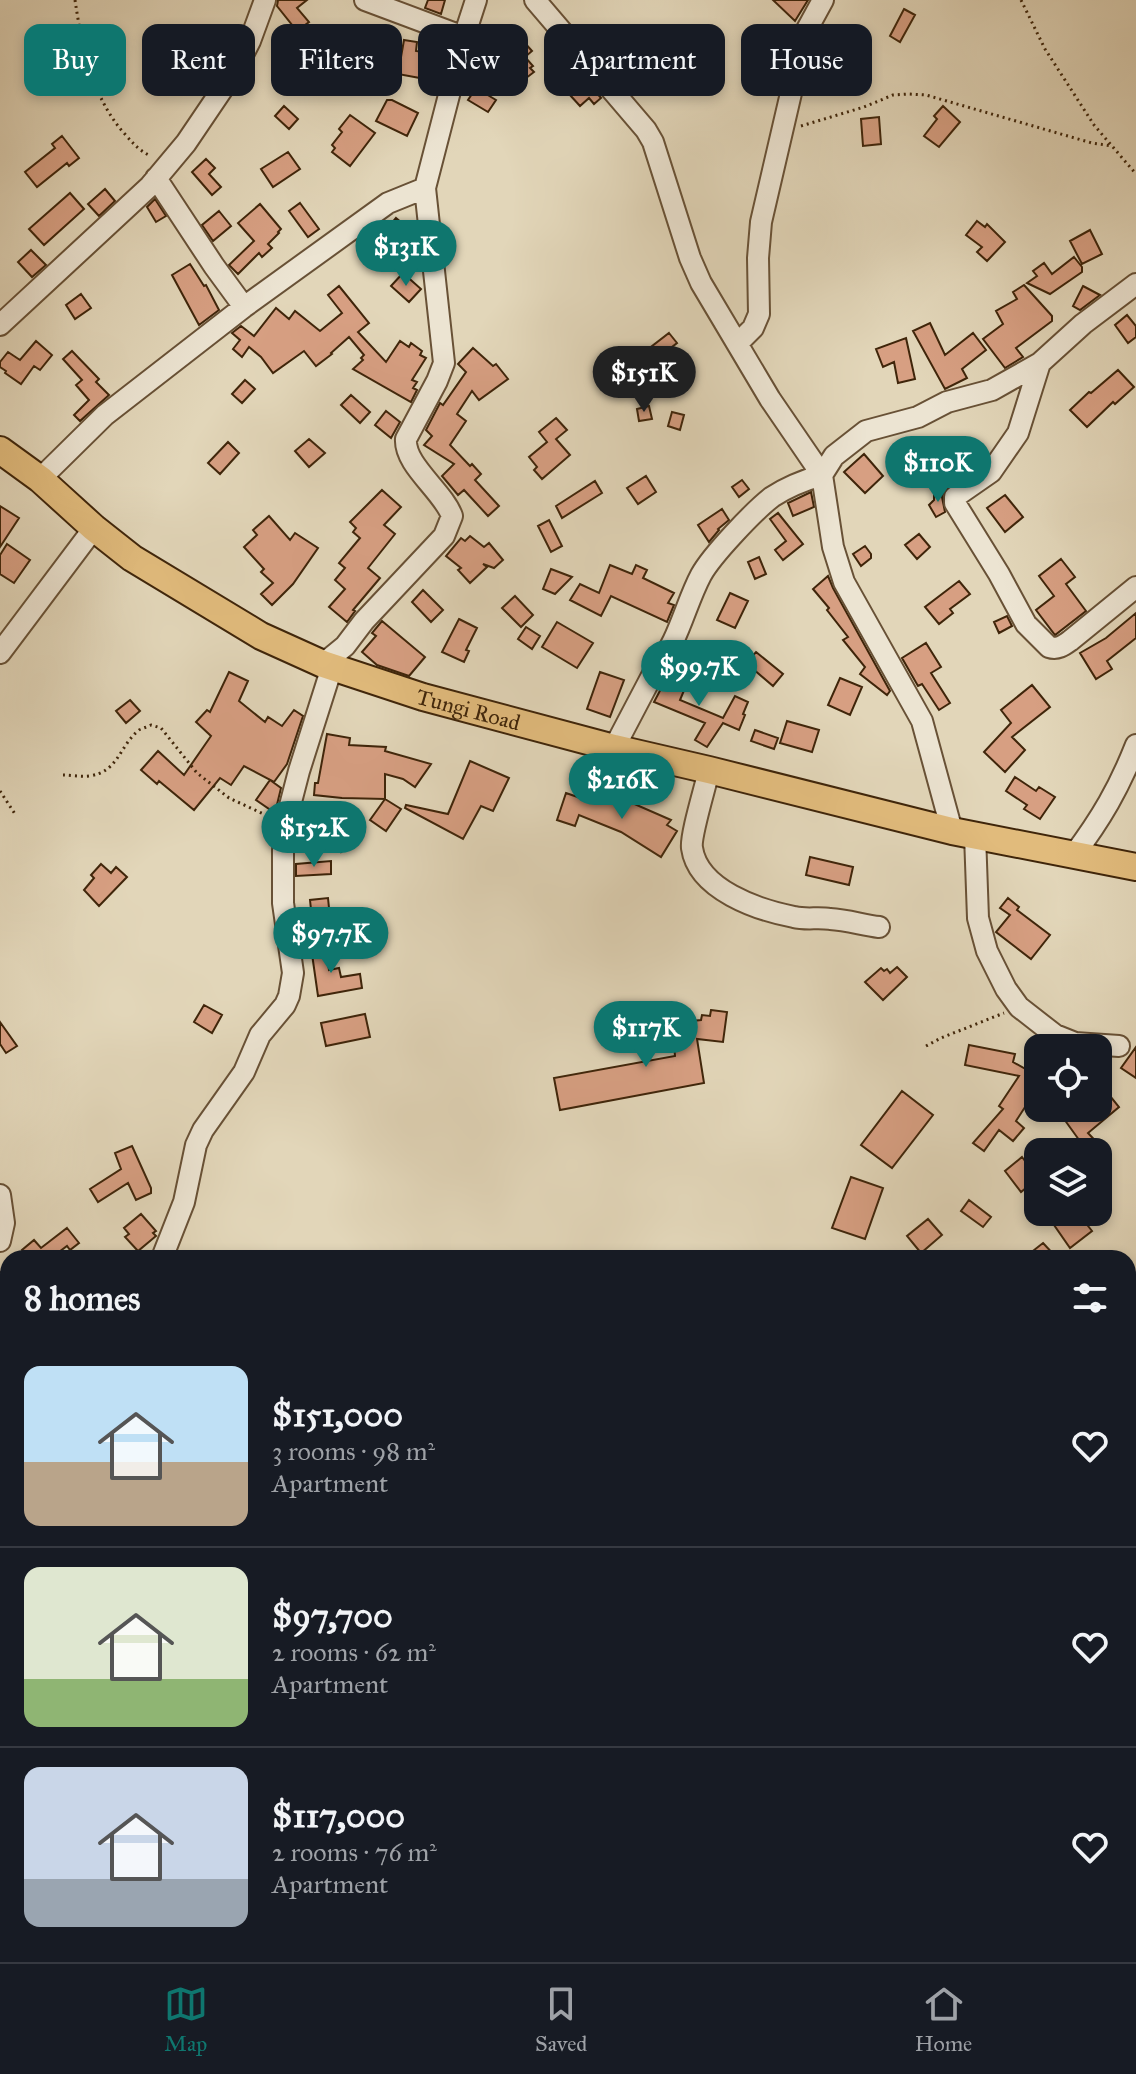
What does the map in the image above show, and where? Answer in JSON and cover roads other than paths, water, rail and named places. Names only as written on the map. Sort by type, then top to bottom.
[{"type":"main road","name":"Tungi Road","points":[[0,450],[40,479],[132,558],[261,636],[328,666],[423,697],[614,748],[964,833],[1136,867]]},
{"type":"street","points":[[0,325],[156,178],[186,143],[234,72],[250,41],[265,0]]},
{"type":"street","points":[[365,0],[432,24]]},
{"type":"street","points":[[468,24],[476,0]]},
{"type":"street","points":[[535,0],[646,130],[653,142],[690,258],[709,299],[770,399],[822,475],[833,547],[844,582],[922,721],[964,833],[978,918],[987,951],[1006,989],[1019,1007],[1047,1030],[1064,1039],[1075,1043],[1119,1046]]},
{"type":"street","points":[[738,343],[753,328],[759,314],[761,222],[805,33],[823,0]]},
{"type":"street","points":[[165,1250],[184,1202],[196,1145],[203,1130],[244,1072],[260,1035],[289,996],[293,973],[283,903],[285,825],[328,666],[364,621],[444,536],[452,516],[449,507],[405,448],[406,439],[444,363],[425,188],[449,96]]},
{"type":"street","points":[[156,178],[244,307]]},
{"type":"street","points":[[40,479],[105,415],[244,307],[388,203],[425,188]]},
{"type":"street","points":[[614,748],[675,638],[702,573],[772,497],[802,481],[822,475],[834,456],[866,431],[918,417],[947,402],[992,390],[1040,363],[1083,324],[1136,284]]},
{"type":"street","points":[[1040,363],[1018,433],[991,472],[955,497],[955,503],[1026,624],[1049,647],[1061,647],[1136,587]]},
{"type":"street","points":[[0,653],[94,528]]},
{"type":"street","points":[[1073,856],[1120,785],[1136,745]]},
{"type":"street","points":[[709,770],[691,846],[697,865],[715,884],[733,898],[795,918],[828,918],[879,927]]},
{"type":"street","points":[[0,1195],[4,1223],[0,1241]]}]
